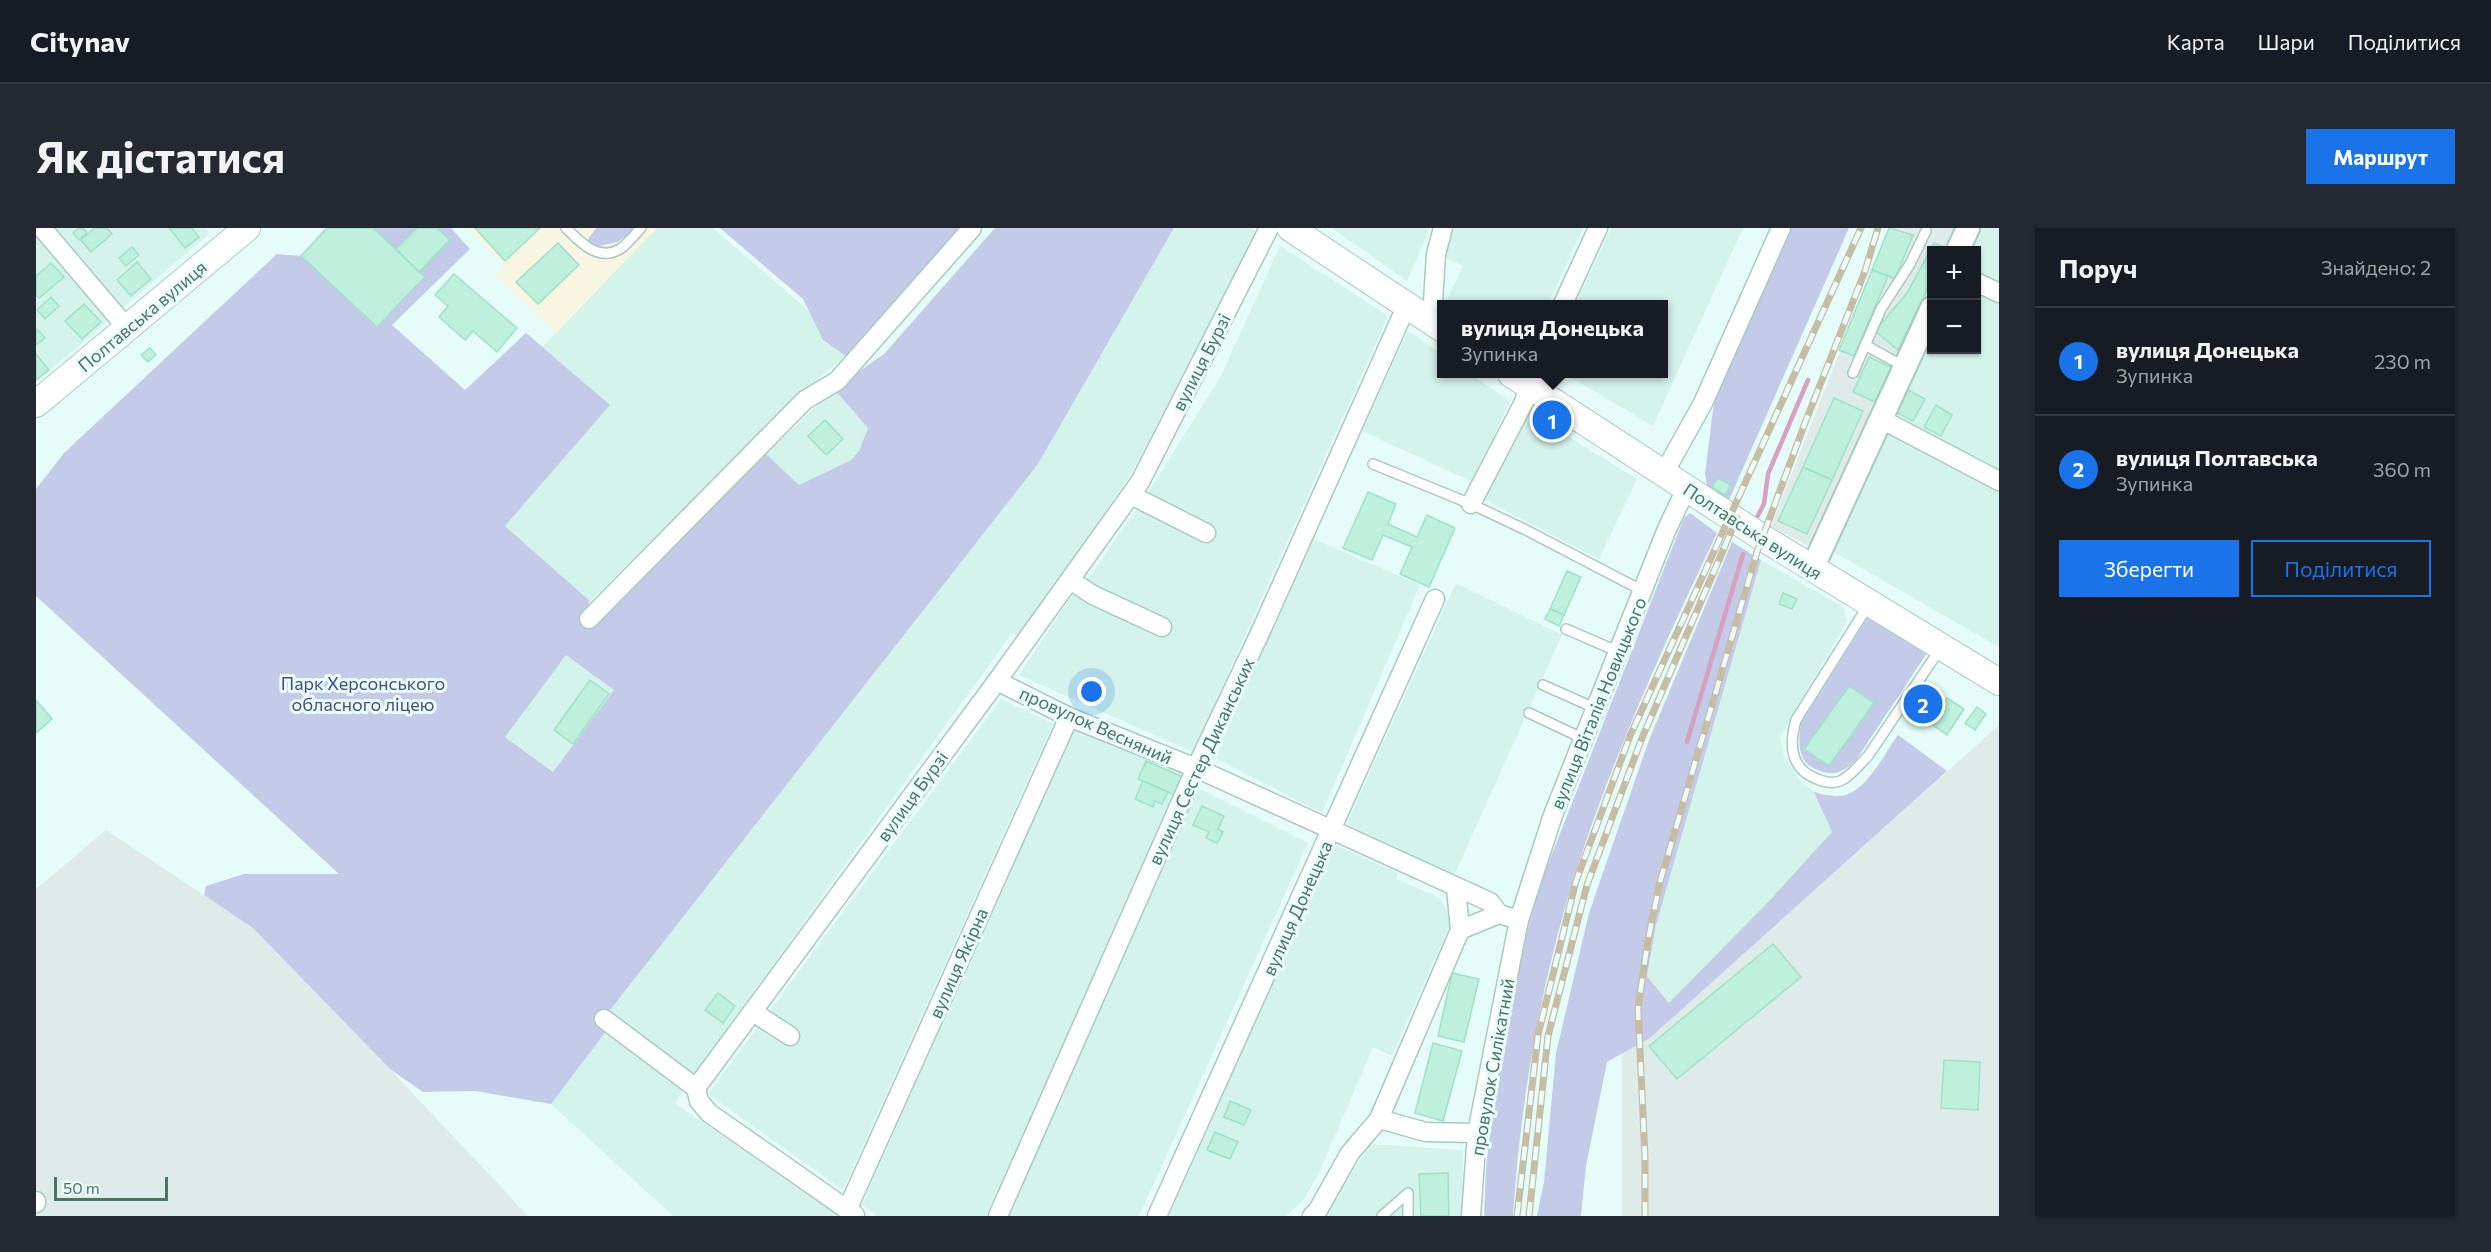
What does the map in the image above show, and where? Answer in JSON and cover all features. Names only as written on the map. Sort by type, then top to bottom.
[{"type":"main road","points":[[1290,228],[1425,318]]},
{"type":"main road","name":"Полтавська вулиця","points":[[36,404],[127,328],[232,233]]},
{"type":"main road","name":"Полтавська вулиця","points":[[1525,378],[1686,489],[1812,569],[1999,682]]},
{"type":"street","points":[[42,228],[127,328]]},
{"type":"street","points":[[589,619],[805,400],[837,381],[972,228]]},
{"type":"street","name":"вулиця Бурзі","points":[[696,1088],[997,681],[1131,495],[1146,471],[1269,228]]},
{"type":"street","name":"вулиця Сестер Диканських","points":[[998,1216],[1196,768],[1260,633],[1401,318],[1425,318],[1433,302],[1436,254],[1443,228]]},
{"type":"street","points":[[1565,300],[1598,228]]},
{"type":"street","points":[[1664,473],[1703,403],[1781,228]]},
{"type":"street","points":[[1960,246],[1968,228]]},
{"type":"street","points":[[1981,284],[1999,293]]},
{"type":"street","points":[[1812,569],[1927,319]]},
{"type":"street","points":[[1471,504],[1524,402],[1524,378]]},
{"type":"street","points":[[1881,419],[1999,481]]},
{"type":"street","name":"вулиця Віталія Новицького","points":[[1519,920],[1553,815],[1667,529],[1686,489]]},
{"type":"street","points":[[1131,495],[1206,533]]},
{"type":"street","points":[[1070,580],[1093,595],[1162,627]]},
{"type":"street","name":"вулиця Донецька","points":[[1157,1216],[1435,599]]},
{"type":"street","name":"провулок Весняний","points":[[997,681],[1069,717],[1196,768],[1490,902],[1499,914],[1519,920]]},
{"type":"street","name":"вулиця Якірна","points":[[852,1213],[1069,717]]},
{"type":"street","points":[[1312,1216],[1318,1210],[1350,1153],[1379,1119],[1460,930],[1456,888]]},
{"type":"street","points":[[1460,930],[1499,914]]},
{"type":"street","name":"провулок Силікатний","points":[[1472,1216],[1477,1132],[1519,920]]},
{"type":"street","points":[[753,1012],[790,1036]]},
{"type":"street","points":[[604,1019],[696,1088],[699,1101],[710,1113],[852,1213]]},
{"type":"street","points":[[1379,1119],[1426,1132],[1477,1132]]},
{"type":"lane","points":[[566,228],[590,250],[604,254],[620,249],[641,228]]},
{"type":"lane","points":[[1853,373],[1881,309],[1910,264],[1926,231]]},
{"type":"lane","points":[[1865,345],[1905,367]]},
{"type":"lane","points":[[1373,464],[1471,504],[1527,530],[1643,591]]},
{"type":"lane","points":[[1869,603],[1796,720],[1791,735],[1792,753],[1798,767],[1810,776],[1825,782],[1841,781],[1855,769],[1868,756],[1941,647]]},
{"type":"lane","points":[[1566,629],[1619,652]]},
{"type":"lane","points":[[1543,685],[1597,709]]},
{"type":"lane","points":[[1529,713],[1584,739]]},
{"type":"lane","points":[[1382,1216],[1408,1193],[1408,1216]]},
{"type":"shaded area","points":[[55,228],[206,228],[210,233],[121,309]]},
{"type":"shaded area","points":[[468,228],[657,228],[556,333],[495,274],[504,265]]},
{"type":"shaded area","points":[[657,228],[713,228],[853,349],[801,394],[590,601],[505,526],[610,405],[542,347]]},
{"type":"shaded area","points":[[1174,228],[1252,228],[1258,232],[1131,474],[1020,638],[1012,633],[692,1077],[607,1014],[1038,464]]},
{"type":"shaded area","points":[[1332,228],[1430,228],[1407,281]]},
{"type":"shaded area","points":[[1455,228],[1583,228],[1550,300],[1446,300],[1463,266],[1442,256]]},
{"type":"shaded area","points":[[1611,228],[1743,228],[1653,426],[1572,378],[1668,378],[1668,300],[1578,300]]},
{"type":"shaded area","points":[[1889,228],[1955,228],[1947,246],[1927,246],[1927,288],[1816,541],[1807,545],[1771,526]]},
{"type":"shaded area","points":[[1979,228],[1999,228],[1999,284],[1981,275],[1981,246],[1971,246]]},
{"type":"shaded area","points":[[36,233],[109,320],[36,382]]},
{"type":"shaded area","points":[[1280,246],[1388,316],[1193,752],[1019,675],[1073,594],[1164,634],[1086,581],[1138,508],[1208,542],[1213,531],[1146,496],[1220,378]]},
{"type":"shaded area","points":[[1981,293],[1999,303],[1999,472],[1891,415],[1927,335],[1927,354],[1981,354]]},
{"type":"shaded area","points":[[1408,331],[1437,350],[1437,378],[1476,378],[1510,401],[1473,482],[1362,431]]},
{"type":"shaded area","points":[[834,389],[868,428],[859,451],[851,460],[799,485],[766,454]]},
{"type":"shaded area","points":[[1528,412],[1637,479],[1599,559],[1483,499]]},
{"type":"shaded area","points":[[1884,431],[1999,491],[1999,647],[1830,550]]},
{"type":"shaded area","points":[[1311,538],[1420,585],[1322,813],[1215,758]]},
{"type":"shaded area","points":[[1761,560],[1843,607],[1847,621],[1780,738],[1784,756],[1801,782],[1814,792],[1833,832],[1670,1003],[1647,976],[1656,925]]},
{"type":"shaded area","points":[[1456,583],[1562,635],[1454,876],[1346,825]]},
{"type":"shaded area","points":[[566,654],[614,690],[553,773],[505,737]]},
{"type":"shaded area","points":[[1001,699],[1053,724],[843,1190],[708,1094]]},
{"type":"shaded area","points":[[1999,725],[1999,1216],[1622,1216],[1622,1053],[1650,1038]]},
{"type":"shaded area","points":[[1072,727],[1185,775],[986,1216],[877,1216],[862,1205]]},
{"type":"shaded area","points":[[1198,788],[1308,843],[1139,1216],[1008,1216]]},
{"type":"shaded area","points":[[106,830],[253,928],[528,1216],[36,1216],[36,889]]},
{"type":"shaded area","points":[[1335,845],[1398,873],[1396,879],[1440,898],[1452,920],[1392,1056],[1373,1047],[1318,1175],[1303,1201],[1286,1216],[1169,1216]]},
{"type":"shaded area","points":[[607,1030],[685,1087],[675,1103],[839,1216],[673,1216],[551,1104]]},
{"type":"shaded area","points":[[1370,1144],[1463,1150],[1462,1216],[1325,1216]]},
{"type":"green space","name":"Парк Херсонського обласного ліцею","points":[[327,228],[451,228],[470,249],[392,325],[465,390],[526,333],[610,405],[505,526],[590,601],[580,623],[594,624],[766,454],[799,485],[851,460],[859,451],[868,428],[834,389],[884,354],[995,228],[1174,228],[1038,464],[607,1014],[601,1010],[594,1018],[607,1030],[551,1104],[475,1091],[423,1092],[390,1069],[253,928],[204,895],[206,886],[244,874],[339,874],[36,596],[36,489],[64,453],[277,254],[301,256]],"holes":[[[566,655],[614,690],[553,772],[505,737]]]},
{"type":"green space","points":[[596,228],[636,228],[618,242],[593,247],[587,241]]},
{"type":"green space","points":[[720,228],[968,228],[850,359],[823,340],[803,299]]},
{"type":"green space","points":[[1790,228],[1849,228],[1729,500],[1707,486],[1705,474],[1714,402]]},
{"type":"green space","points":[[1690,513],[1717,533],[1629,727],[1598,807],[1570,892],[1536,1029],[1522,1122],[1513,1216],[1484,1216],[1486,1168],[1496,1083],[1521,955],[1539,887],[1684,518]]},
{"type":"green space","points":[[1732,542],[1761,560],[1656,925],[1647,976],[1669,1003],[1770,900],[1832,832],[1814,792],[1840,796],[1856,790],[1870,776],[1898,735],[1947,771],[1650,1038],[1607,1062],[1586,1166],[1581,1216],[1537,1216],[1544,1182],[1556,1053],[1589,913],[1649,740]]},
{"type":"green space","points":[[1868,617],[1927,653],[1856,760],[1838,772],[1823,772],[1811,767],[1800,751],[1801,723]]},
{"type":"building","points":[[83,228],[87,233],[79,240],[73,233]]},
{"type":"building","points":[[95,228],[107,228],[112,234],[91,252],[81,240]]},
{"type":"building","points":[[169,228],[192,228],[199,237],[185,248]]},
{"type":"building","points":[[327,228],[373,228],[425,277],[377,327],[301,256]]},
{"type":"building","points":[[417,228],[437,228],[450,240],[419,272],[396,249]]},
{"type":"building","points":[[475,228],[540,228],[505,261]]},
{"type":"building","points":[[1889,228],[1913,235],[1895,279],[1872,270]]},
{"type":"building","points":[[558,243],[579,265],[538,304],[516,282]]},
{"type":"building","points":[[132,247],[139,255],[126,266],[119,258]]},
{"type":"building","points":[[1927,256],[1927,289],[1898,350],[1875,331],[1907,293]]},
{"type":"building","points":[[137,262],[151,279],[131,296],[117,280]]},
{"type":"building","points":[[51,263],[64,277],[39,298],[36,295],[36,276]]},
{"type":"building","points":[[1872,270],[1888,276],[1854,356],[1839,350]]},
{"type":"building","points":[[454,274],[517,328],[497,352],[473,331],[465,340],[439,317],[448,306],[435,295]]},
{"type":"building","points":[[51,297],[59,306],[45,319],[37,310]]},
{"type":"building","points":[[84,304],[101,322],[82,339],[65,321]]},
{"type":"building","points":[[36,330],[45,338],[36,345]]},
{"type":"building","points":[[150,348],[156,355],[148,362],[141,355]]},
{"type":"building","points":[[36,354],[49,370],[36,380]]},
{"type":"building","points":[[1869,357],[1891,367],[1875,402],[1853,392]]},
{"type":"building","points":[[1908,390],[1925,399],[1913,421],[1896,412]]},
{"type":"building","points":[[1834,398],[1863,411],[1832,480],[1803,467]]},
{"type":"building","points":[[1936,405],[1952,415],[1941,436],[1924,427]]},
{"type":"building","points":[[825,420],[843,439],[826,455],[808,436]]},
{"type":"building","points":[[1803,467],[1832,480],[1807,534],[1778,521]]},
{"type":"building","points":[[1718,478],[1731,485],[1725,495],[1712,487]]},
{"type":"building","points":[[1368,492],[1396,504],[1388,524],[1417,537],[1427,515],[1455,528],[1429,587],[1400,574],[1412,547],[1383,535],[1372,560],[1343,548]]},
{"type":"building","points":[[1567,571],[1581,577],[1564,615],[1550,609]]},
{"type":"building","points":[[1783,593],[1797,599],[1792,609],[1779,604]]},
{"type":"building","points":[[1550,609],[1564,615],[1559,626],[1545,619]]},
{"type":"building","points":[[590,680],[609,694],[573,744],[554,730]]},
{"type":"building","points":[[1849,686],[1874,703],[1829,766],[1804,749]]},
{"type":"building","points":[[1947,698],[1964,709],[1947,735],[1930,723]]},
{"type":"building","points":[[36,700],[52,719],[36,733]]},
{"type":"building","points":[[1977,707],[1986,714],[1975,730],[1965,723]]},
{"type":"building","points":[[1146,761],[1183,777],[1175,795],[1138,779]]},
{"type":"building","points":[[1143,781],[1168,792],[1162,804],[1155,801],[1153,807],[1135,799]]},
{"type":"building","points":[[1202,806],[1224,816],[1218,829],[1223,832],[1217,843],[1206,838],[1209,832],[1193,825]]},
{"type":"building","points":[[1773,944],[1801,977],[1677,1079],[1649,1046]]},
{"type":"building","points":[[1452,973],[1479,979],[1464,1042],[1438,1036]]},
{"type":"building","points":[[718,993],[735,1006],[723,1023],[705,1010]]},
{"type":"building","points":[[1433,1043],[1462,1051],[1443,1121],[1415,1113]]},
{"type":"building","points":[[1944,1060],[1980,1062],[1978,1110],[1941,1108]]},
{"type":"building","points":[[1230,1101],[1251,1110],[1244,1125],[1224,1117]]},
{"type":"building","points":[[1215,1132],[1238,1142],[1230,1159],[1207,1150]]},
{"type":"building","points":[[1448,1173],[1449,1216],[1421,1216],[1419,1174]]},
{"type":"waterway","points":[[1756,519],[1764,504],[1768,474],[1808,380]]},
{"type":"waterway","points":[[1687,742],[1743,554]]},
{"type":"railway","points":[[1517,1216],[1538,1035],[1576,881],[1630,736],[1861,228]]},
{"type":"railway","points":[[1645,1216],[1645,1157],[1638,1008],[1648,940],[1660,882],[1757,552],[1865,271],[1878,228]]},
{"type":"railway","points":[[1529,1216],[1548,1036],[1587,885],[1642,738],[1737,518]]},
{"type":"place","name":"вулиця Донецька","points":[[1552,420]]},
{"type":"place","name":"вулиця Полтавська","points":[[1923,704]]}]
